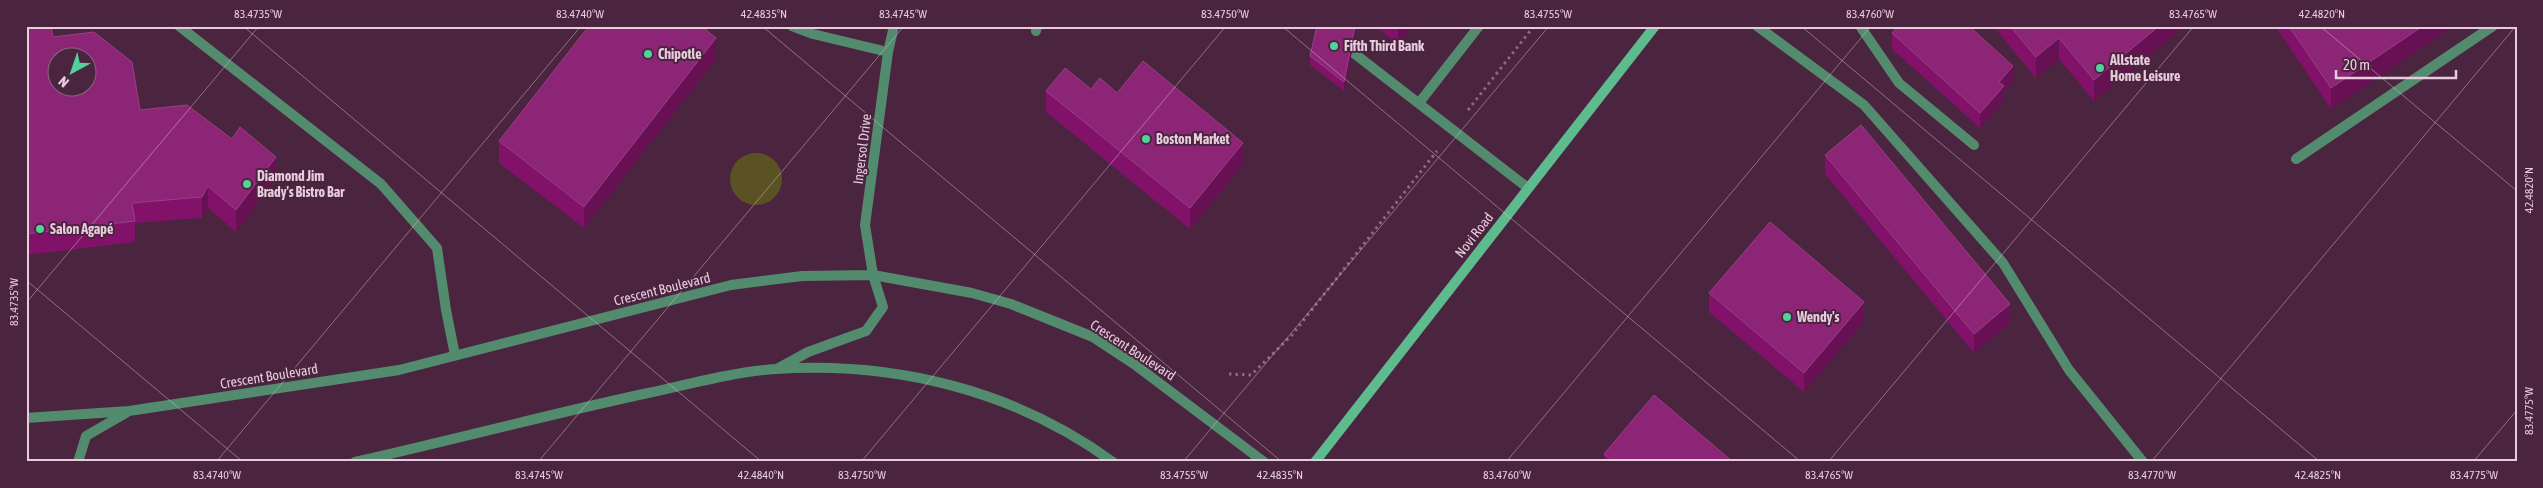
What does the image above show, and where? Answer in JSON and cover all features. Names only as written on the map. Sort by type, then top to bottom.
[{"type":"main road","name":"Novi Road","points":[[1314,462],[1655,26]]},
{"type":"street","points":[[179,26],[381,184],[437,248],[446,310],[455,354]]},
{"type":"street","points":[[792,26],[813,34],[888,52]]},
{"type":"street","name":"Ingersol Drive","points":[[776,369],[808,352],[866,332],[883,307],[873,275],[865,226],[888,52],[894,26]]},
{"type":"street","points":[[1419,103],[1480,26]]},
{"type":"street","points":[[1757,26],[1864,105],[2003,263],[2069,370],[2143,462]]},
{"type":"street","points":[[1860,26],[1898,83],[1974,145]]},
{"type":"street","points":[[2296,159],[2493,26]]},
{"type":"street","points":[[1335,38],[1528,188]]},
{"type":"street","name":"Crescent Boulevard","points":[[26,418],[129,411],[399,370],[455,354],[731,286],[802,276],[873,275],[972,293],[1011,304],[1093,337],[1134,364],[1264,462]]},
{"type":"street","points":[[355,462],[483,433],[580,407],[711,380],[776,369],[840,369],[892,373],[975,392],[1027,411],[1074,435],[1113,462]]},
{"type":"street","points":[[78,462],[86,436],[129,411]]},
{"type":"path","points":[[1229,374],[1251,375],[1292,335],[1534,26]]},
{"type":"shaded area","points":[[756,153],[766,155],[774,161],[780,169],[782,179],[780,189],[774,197],[766,203],[756,205],[746,203],[738,197],[732,189],[730,179],[732,169],[738,161],[746,155]]},
{"type":"building","points":[[26,26],[51,26],[53,37],[94,32],[132,62],[140,110],[187,105],[232,139],[240,127],[276,157],[236,210],[208,186],[202,197],[132,203],[135,221],[26,234]]},
{"type":"building","points":[[589,26],[701,26],[716,38],[584,207],[499,141]]},
{"type":"building","name":"Fifth Third Bank","points":[[1317,26],[1355,26],[1344,82],[1310,56]]},
{"type":"building","points":[[1898,26],[1969,26],[2013,66],[1999,82],[2004,86],[1980,113],[1892,33]]},
{"type":"building","points":[[2010,26],[2159,26],[2094,80],[2059,38],[2036,57]]},
{"type":"building","points":[[2289,26],[2423,26],[2331,88]]},
{"type":"building","name":"Boston Market","points":[[1143,61],[1243,143],[1190,208],[1046,91],[1065,68],[1091,89],[1100,78],[1117,93]]},
{"type":"building","points":[[1861,125],[2010,304],[1974,334],[1825,155]]},
{"type":"building","name":"Wendy's","points":[[1770,222],[1864,302],[1804,373],[1709,293]]},
{"type":"building","points":[[1654,395],[1733,462],[1614,462],[1604,454]]},
{"type":"place","name":"Fifth Third Bank","points":[[1334,46]]},
{"type":"place","name":"Chipotle","points":[[648,54]]},
{"type":"place","name":"Allstate Home Leisure","points":[[2100,68]]},
{"type":"place","name":"Boston Market","points":[[1146,139]]},
{"type":"place","name":"Diamond Jim Brady's Bistro Bar","points":[[247,184]]},
{"type":"place","name":"Salon Agapé","points":[[40,229]]},
{"type":"place","name":"Wendy's","points":[[1787,317]]}]
